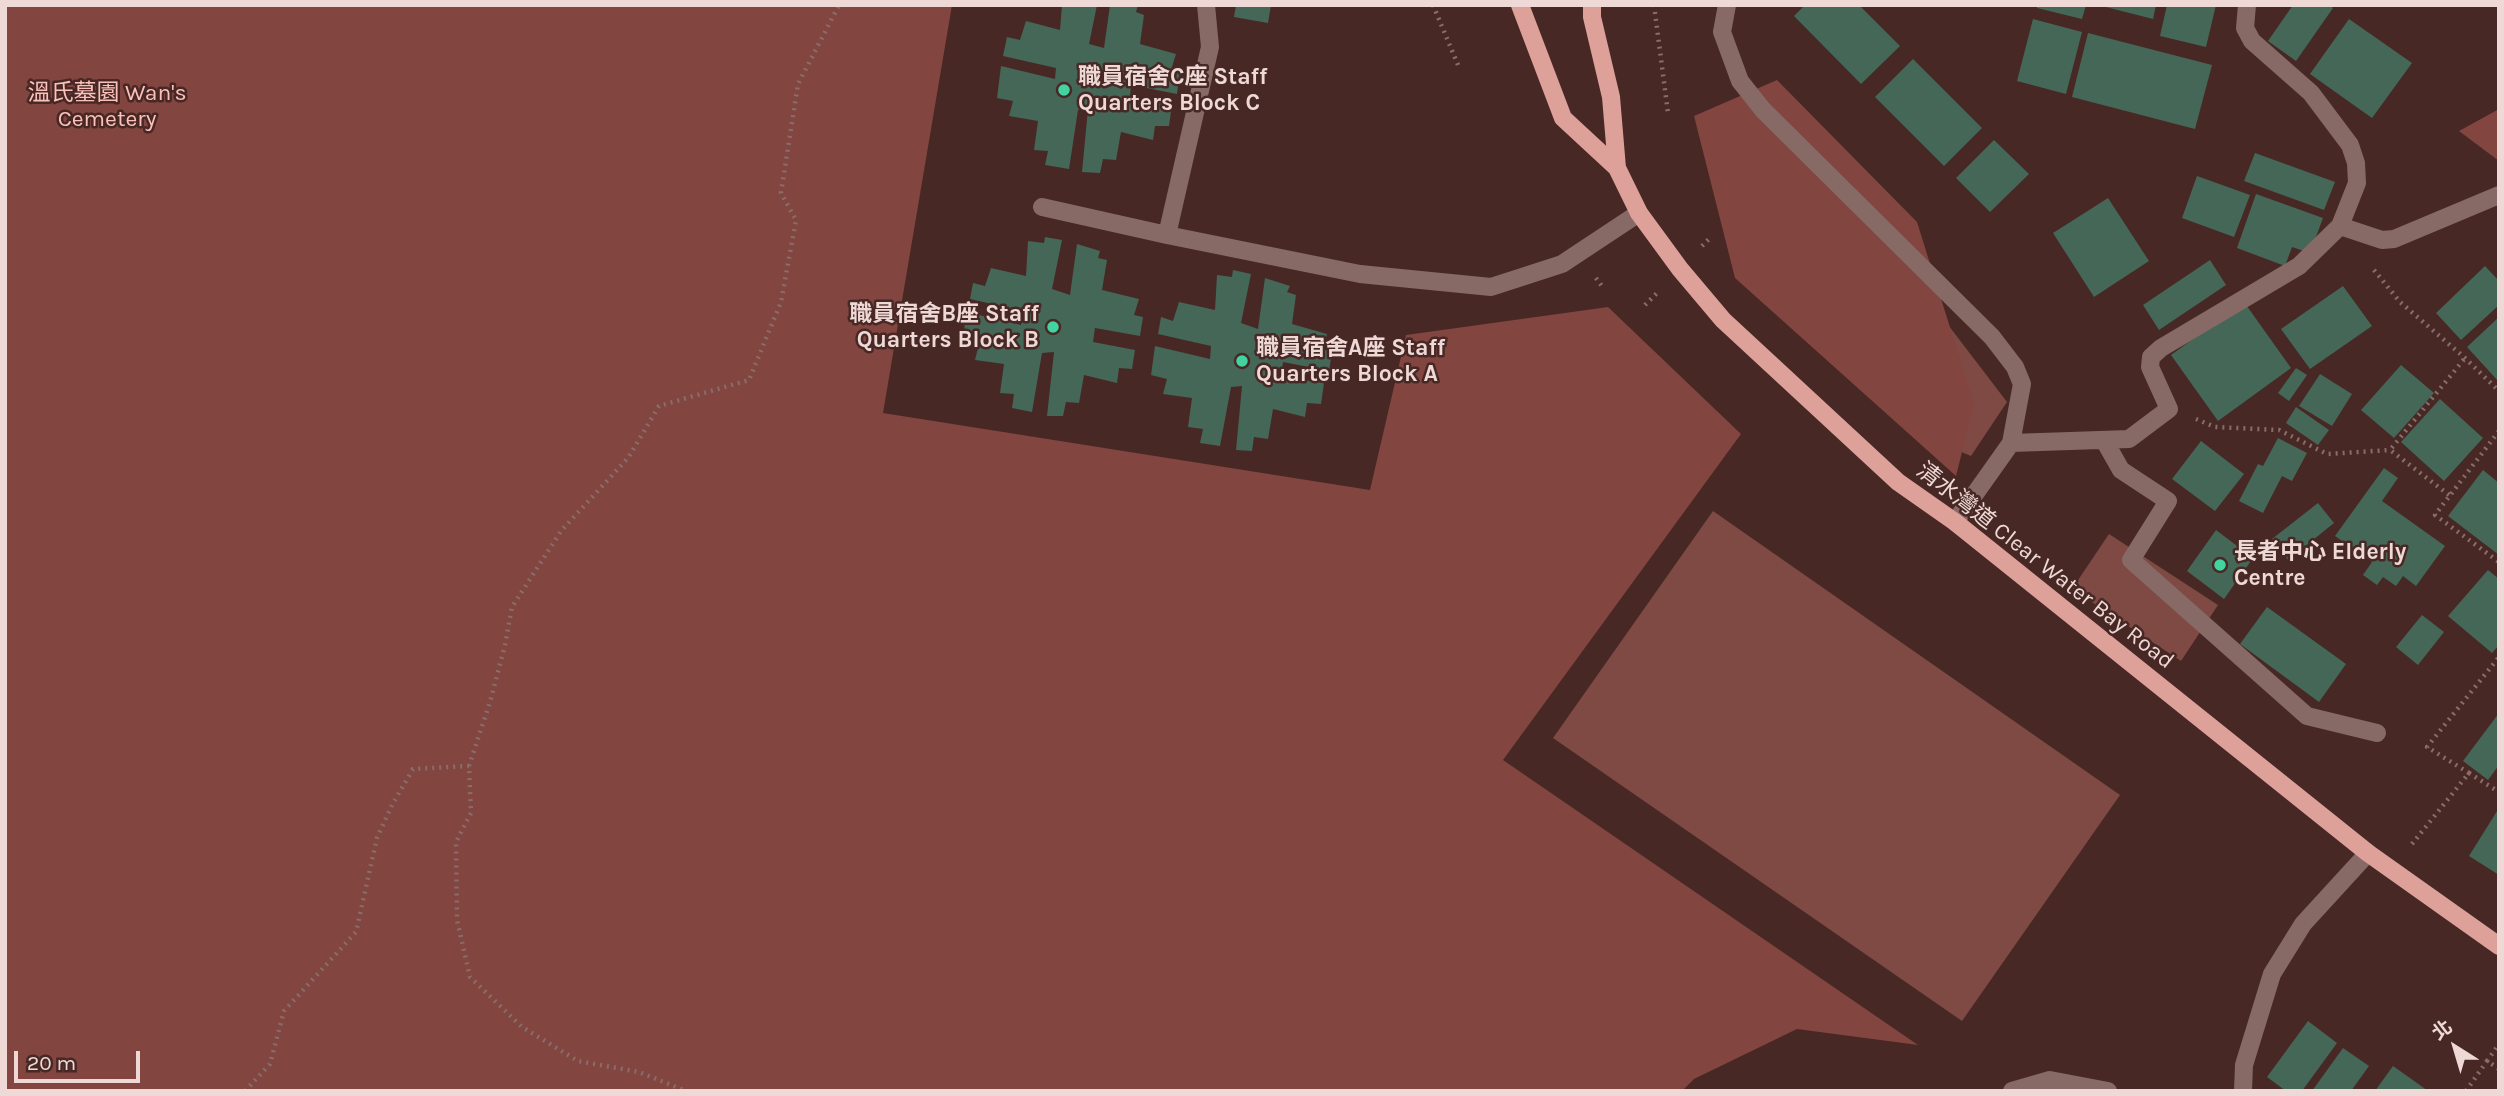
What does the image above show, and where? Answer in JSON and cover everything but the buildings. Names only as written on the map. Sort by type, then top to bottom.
[{"type":"main road","name":"清水灣道 Clear Water Bay Road","points":[[1520,5],[1563,118],[1617,168],[1639,213],[1680,269],[1723,320],[1898,482],[1955,523],[2368,853],[2499,946]]},
{"type":"main road","name":"清水灣道 Clear Water Bay Road","points":[[1592,5],[1592,18],[1611,97],[1617,168]]},
{"type":"street","points":[[1167,235],[1210,47],[1206,5]]},
{"type":"street","points":[[1727,5],[1722,32],[1740,81],[1763,110],[1992,337],[2015,367],[2022,384],[2011,443],[1955,523]]},
{"type":"street","points":[[2011,443],[2129,439],[2169,409],[2150,367],[2151,357],[2161,348],[2299,266],[2340,226],[2357,183],[2356,163],[2350,145],[2311,93],[2252,41],[2245,28],[2247,5]]},
{"type":"street","points":[[2340,226],[2382,240],[2394,239],[2499,195]]},
{"type":"street","points":[[1042,207],[1360,274],[1491,287],[1562,264],[1639,213]]},
{"type":"street","points":[[2104,440],[2121,470],[2168,501],[2131,561],[2307,716],[2377,733]]},
{"type":"street","points":[[2243,1091],[2244,1065],[2272,974],[2303,924],[2368,853]]},
{"type":"street","points":[[2244,1065],[2251,1091]]},
{"type":"street","points":[[2012,1091],[2050,1080],[2108,1091]]},
{"type":"path","points":[[686,1091],[639,1072],[578,1060],[522,1027],[470,977],[457,920],[456,842],[471,813],[469,766],[490,702],[512,607],[561,531],[628,458],[659,406],[749,380],[781,302],[796,220],[781,193],[798,84],[839,5]]},
{"type":"path","points":[[1433,5],[1458,65]]},
{"type":"path","points":[[1654,5],[1668,113]]},
{"type":"path","points":[[2340,226],[2400,302],[2499,391]]},
{"type":"path","points":[[2390,450],[2465,358]]},
{"type":"path","points":[[2169,409],[2215,427],[2279,430],[2327,454],[2390,450],[2449,495]]},
{"type":"path","points":[[2499,431],[2435,515],[2499,562]]},
{"type":"path","points":[[2499,657],[2427,747],[2499,792]]},
{"type":"path","points":[[245,1091],[270,1065],[284,1011],[356,932],[377,838],[413,769],[469,766]]},
{"type":"path","points":[[2412,844],[2469,773]]},
{"type":"path","points":[[2466,1091],[2499,1044]]},
{"type":"path","points":[[2487,1061],[2499,1069]]},
{"type":"shaded area","points":[[1939,313],[2007,402],[1971,456],[1947,446]]},
{"type":"shaded area","points":[[1713,511],[2120,795],[1962,1021],[1553,738]]},
{"type":"shaded area","points":[[2109,534],[2218,605],[2181,661],[2072,589]]},
{"type":"green space","name":"溫氏墓園 Wan's Cemetery","points":[[5,5],[952,5],[883,413],[1370,490],[1406,335],[1608,307],[1741,434],[1503,760],[1918,1045],[1797,1029],[1694,1079],[1682,1091],[5,1091]]},
{"type":"green space","points":[[1777,80],[1917,222],[1974,404],[1956,476],[1735,278],[1694,116]]},
{"type":"green space","points":[[2499,109],[2499,161],[2459,131]]},
{"type":"place","name":"職員宿舍C座 Staff Quarters Block C","points":[[1064,90]]},
{"type":"place","name":"職員宿舍B座 Staff Quarters Block B","points":[[1053,327]]},
{"type":"place","name":"職員宿舍A座 Staff Quarters Block A","points":[[1242,361]]},
{"type":"place","name":"長者中心 Elderly Centre","points":[[2220,565]]}]
